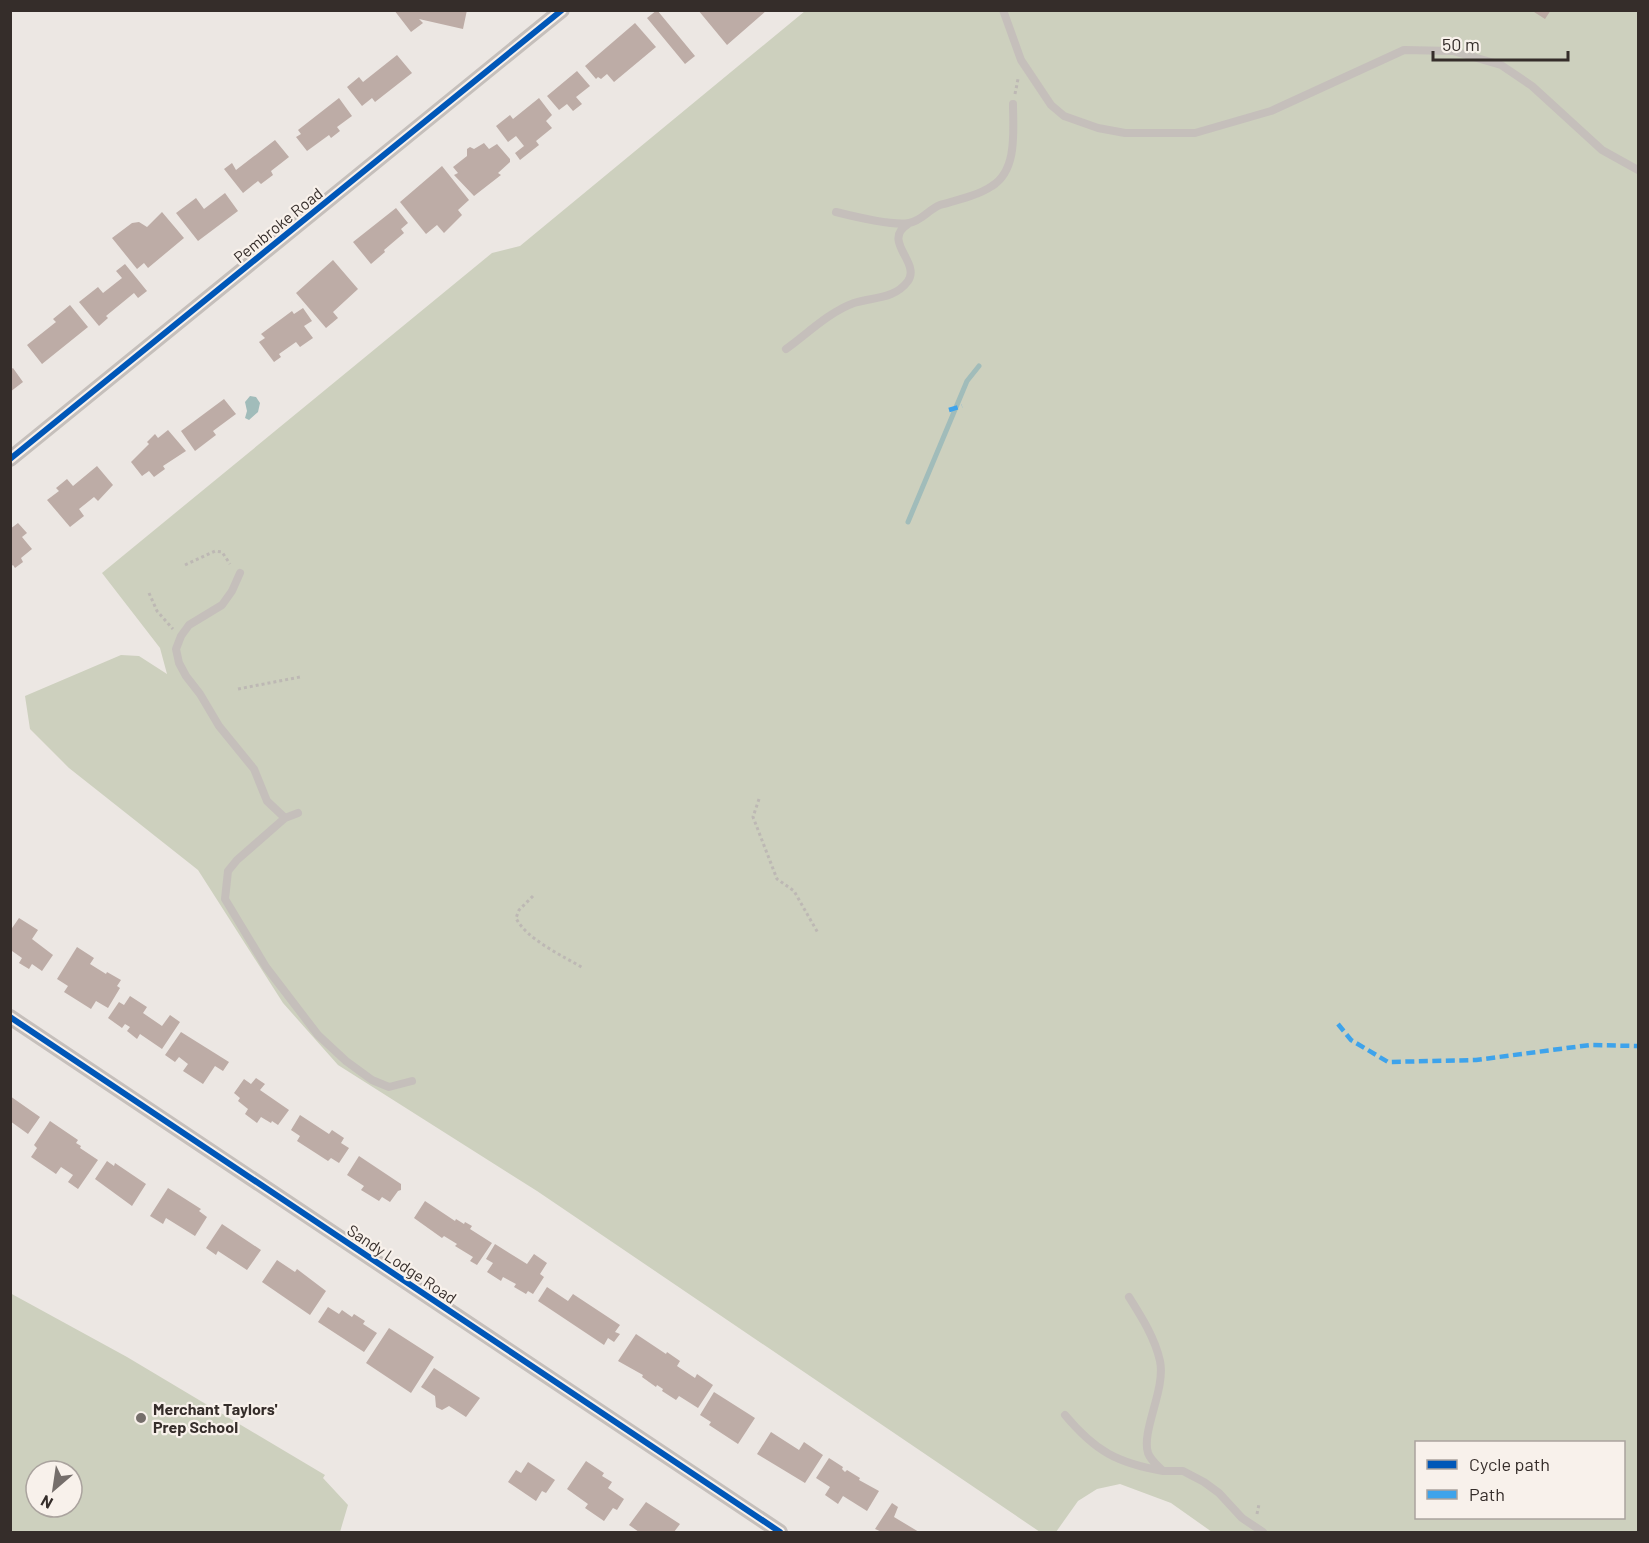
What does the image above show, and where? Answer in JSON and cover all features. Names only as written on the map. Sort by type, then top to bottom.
[{"type":"street","name":"Pembroke Road","points":[[10,459],[562,10]]},
{"type":"street","name":"Sandy Lodge Road","points":[[10,1017],[780,1533]]},
{"type":"lane","points":[[1003,10],[1021,60],[1051,105],[1064,116],[1098,128],[1125,133],[1195,133],[1271,111],[1404,50],[1453,51],[1501,65],[1532,86],[1602,150],[1638,170]]},
{"type":"lane","points":[[786,349],[839,311],[854,303],[882,298],[896,292],[908,281],[911,269],[899,244],[902,228],[922,218],[933,207],[994,186],[1006,168],[1013,148],[1013,104]]},
{"type":"lane","points":[[836,212],[908,224]]},
{"type":"lane","points":[[240,573],[222,605],[189,626],[181,636],[176,649],[179,663],[186,676],[219,726],[254,769],[267,801],[285,818]]},
{"type":"lane","points":[[298,813],[285,818],[237,860],[228,871],[225,899],[266,967],[318,1035],[346,1061],[372,1080],[389,1087],[412,1081]]},
{"type":"lane","points":[[1128,1297],[1150,1335],[1160,1361],[1160,1381],[1148,1436],[1148,1453],[1163,1471]]},
{"type":"lane","points":[[1065,1415],[1084,1436],[1110,1456],[1135,1467],[1183,1471],[1204,1482],[1219,1493],[1242,1518],[1263,1533]]},
{"type":"path","points":[[1013,104],[1021,60]]},
{"type":"path","points":[[185,565],[216,551],[222,552],[233,571],[235,583]]},
{"type":"path","points":[[150,593],[157,611],[181,636]]},
{"type":"path","points":[[238,689],[300,677]]},
{"type":"path","points":[[759,799],[753,817],[777,879],[794,891],[818,933]]},
{"type":"path","points":[[533,896],[519,910],[516,918],[518,924],[530,936],[583,968]]},
{"type":"green space","points":[[805,11],[1638,11],[1638,1532],[1212,1532],[1171,1503],[1120,1484],[1097,1489],[1078,1501],[1056,1532],[1040,1532],[537,1191],[338,1065],[283,1003],[198,870],[69,768],[30,729],[25,696],[121,655],[139,656],[167,674],[160,648],[102,573],[492,253],[520,246]]},
{"type":"green space","name":"Merchant Taylors' Prep School","points":[[10,1293],[127,1357],[325,1475],[323,1478],[348,1505],[340,1532],[11,1532]]},
{"type":"water","points":[[250,396],[256,397],[260,403],[258,412],[249,420],[245,418],[247,411],[245,402]]},
{"type":"building","points":[[394,10],[467,10],[463,29],[419,19],[423,23],[411,32]]},
{"type":"building","points":[[657,10],[695,56],[685,64],[647,18]]},
{"type":"building","points":[[698,10],[767,10],[727,45]]},
{"type":"building","points":[[1531,10],[1551,10],[1545,19]]},
{"type":"building","points":[[635,23],[656,47],[614,82],[607,74],[601,79],[598,77],[596,79],[585,66]]},
{"type":"building","points":[[397,55],[412,73],[375,102],[372,98],[362,106],[347,87],[359,77],[363,82]]},
{"type":"building","points":[[577,71],[590,86],[576,97],[582,104],[573,111],[567,104],[559,110],[547,96]]},
{"type":"building","points":[[339,98],[352,116],[337,127],[340,131],[331,138],[329,135],[307,151],[296,137],[301,134],[298,130]]},
{"type":"building","points":[[539,98],[552,115],[546,121],[552,128],[536,141],[539,145],[520,160],[515,153],[524,146],[516,136],[508,142],[496,126],[510,115],[513,119]]},
{"type":"building","points":[[275,140],[289,157],[271,171],[273,175],[261,184],[258,181],[243,193],[224,169],[232,163],[236,170]]},
{"type":"building","points":[[484,143],[489,149],[497,144],[510,162],[498,173],[501,175],[474,196],[454,175],[458,173],[453,167],[467,156],[467,149],[470,147],[474,149]]},
{"type":"building","points":[[442,166],[469,200],[458,210],[462,215],[444,233],[437,225],[426,234],[400,202]]},
{"type":"building","points":[[225,193],[238,211],[198,241],[176,213],[196,198],[204,209]]},
{"type":"building","points":[[396,208],[408,223],[401,229],[404,233],[371,264],[353,242]]},
{"type":"building","points":[[162,212],[184,238],[148,268],[144,263],[137,269],[112,238],[132,223],[139,222],[147,227]]},
{"type":"building","points":[[333,260],[358,289],[333,312],[338,318],[326,328],[296,293]]},
{"type":"building","points":[[125,264],[147,291],[138,298],[134,293],[106,316],[108,318],[99,326],[79,302],[98,287],[103,293],[122,278],[116,271]]},
{"type":"building","points":[[70,305],[88,327],[42,364],[27,345],[56,322],[53,319]]},
{"type":"building","points":[[303,308],[312,321],[304,326],[313,338],[300,347],[296,342],[279,354],[281,357],[274,362],[259,342],[265,338],[261,334],[292,311],[294,314]]},
{"type":"building","points":[[13,368],[23,382],[10,392],[10,370]]},
{"type":"building","points":[[224,399],[236,414],[213,431],[216,435],[195,451],[181,431]]},
{"type":"building","points":[[168,430],[186,451],[163,466],[165,469],[154,477],[149,471],[142,476],[131,462],[149,444],[147,442],[155,434],[158,438]]},
{"type":"building","points":[[97,466],[113,485],[98,501],[94,497],[79,509],[84,516],[70,527],[47,500],[59,491],[56,488],[67,479],[73,486]]},
{"type":"building","points":[[18,523],[27,533],[22,537],[32,549],[21,558],[23,562],[15,568],[13,565],[10,567],[10,529]]},
{"type":"building","points":[[19,918],[38,930],[32,939],[53,955],[42,971],[32,964],[29,969],[19,963],[22,958],[12,951],[10,954],[10,931]]},
{"type":"building","points":[[77,947],[94,958],[90,964],[121,980],[117,986],[120,988],[108,1008],[96,1001],[91,1009],[64,992],[68,986],[57,979]]},
{"type":"building","points":[[130,996],[147,1007],[143,1013],[162,1026],[170,1015],[180,1022],[162,1049],[140,1034],[137,1039],[127,1031],[130,1027],[125,1024],[122,1028],[108,1018],[119,1002],[124,1005]]},
{"type":"building","points":[[181,1032],[229,1062],[223,1071],[215,1066],[203,1084],[183,1071],[188,1064],[179,1057],[175,1062],[165,1055]]},
{"type":"building","points":[[256,1078],[265,1084],[260,1090],[289,1110],[278,1125],[261,1117],[257,1123],[245,1114],[248,1109],[238,1101],[240,1098],[234,1093],[244,1079],[251,1084]]},
{"type":"building","points":[[10,1096],[40,1117],[28,1134],[10,1121]]},
{"type":"building","points":[[300,1115],[329,1134],[332,1130],[344,1138],[341,1143],[349,1148],[339,1163],[331,1158],[328,1161],[297,1141],[300,1136],[291,1130]]},
{"type":"building","points":[[50,1121],[78,1140],[76,1143],[81,1146],[80,1148],[98,1160],[78,1189],[68,1182],[73,1175],[61,1167],[56,1174],[31,1157],[37,1148],[34,1145]]},
{"type":"building","points":[[359,1156],[401,1184],[401,1190],[390,1202],[382,1197],[379,1201],[361,1190],[364,1186],[347,1175]]},
{"type":"building","points":[[107,1161],[114,1166],[115,1163],[146,1184],[132,1206],[95,1179]]},
{"type":"building","points":[[168,1188],[201,1209],[199,1211],[207,1217],[195,1236],[166,1218],[163,1224],[150,1216]]},
{"type":"building","points":[[425,1201],[455,1221],[456,1219],[472,1226],[470,1229],[492,1243],[477,1265],[470,1261],[473,1257],[455,1246],[457,1244],[444,1236],[442,1238],[414,1218]]},
{"type":"building","points":[[222,1224],[261,1250],[247,1270],[218,1251],[216,1255],[206,1248]]},
{"type":"building","points":[[495,1244],[527,1264],[534,1254],[547,1263],[540,1274],[544,1277],[533,1294],[528,1291],[526,1294],[514,1287],[516,1284],[503,1277],[501,1281],[487,1272],[493,1263],[486,1259]]},
{"type":"building","points":[[277,1260],[295,1272],[297,1269],[326,1291],[310,1315],[262,1282]]},
{"type":"building","points":[[547,1287],[568,1301],[573,1294],[620,1325],[615,1332],[620,1334],[614,1342],[608,1338],[604,1345],[538,1301]]},
{"type":"building","points":[[328,1307],[339,1314],[342,1310],[352,1317],[354,1314],[365,1321],[363,1324],[377,1333],[364,1352],[318,1322]]},
{"type":"building","points":[[389,1328],[434,1357],[411,1393],[366,1363]]},
{"type":"building","points":[[636,1334],[680,1361],[677,1366],[695,1378],[697,1374],[713,1385],[698,1408],[679,1396],[676,1400],[662,1391],[663,1389],[642,1377],[643,1375],[618,1361]]},
{"type":"building","points":[[434,1368],[480,1398],[466,1417],[449,1406],[442,1410],[436,1407],[435,1396],[421,1387]]},
{"type":"building","points":[[714,1392],[755,1418],[738,1444],[709,1425],[711,1422],[700,1415]]},
{"type":"building","points":[[771,1432],[799,1450],[804,1442],[823,1455],[805,1483],[757,1454]]},
{"type":"building","points":[[829,1458],[843,1467],[845,1472],[847,1470],[879,1491],[867,1511],[843,1496],[838,1504],[825,1495],[830,1487],[816,1478]]},
{"type":"building","points":[[586,1461],[604,1473],[602,1476],[612,1482],[608,1488],[624,1499],[617,1510],[613,1508],[604,1521],[585,1508],[588,1504],[567,1489]]},
{"type":"building","points":[[528,1462],[555,1480],[546,1493],[542,1491],[536,1501],[508,1482],[516,1470],[521,1473]]},
{"type":"building","points":[[646,1502],[680,1524],[674,1532],[639,1532],[629,1525]]},
{"type":"building","points":[[892,1503],[898,1507],[894,1517],[919,1532],[882,1532],[875,1529]]},
{"type":"waterway","points":[[908,522],[967,381],[979,366]]},
{"type":"marked path","points":[[949,410],[962,406]]},
{"type":"marked path","points":[[1338,1024],[1351,1040],[1388,1062],[1476,1060],[1590,1045],[1638,1046]]},
{"type":"cycle path","points":[[10,459],[562,10]]},
{"type":"cycle path","points":[[10,1017],[780,1532]]},
{"type":"place","name":"Merchant Taylors' Prep School","points":[[141,1418]]}]
